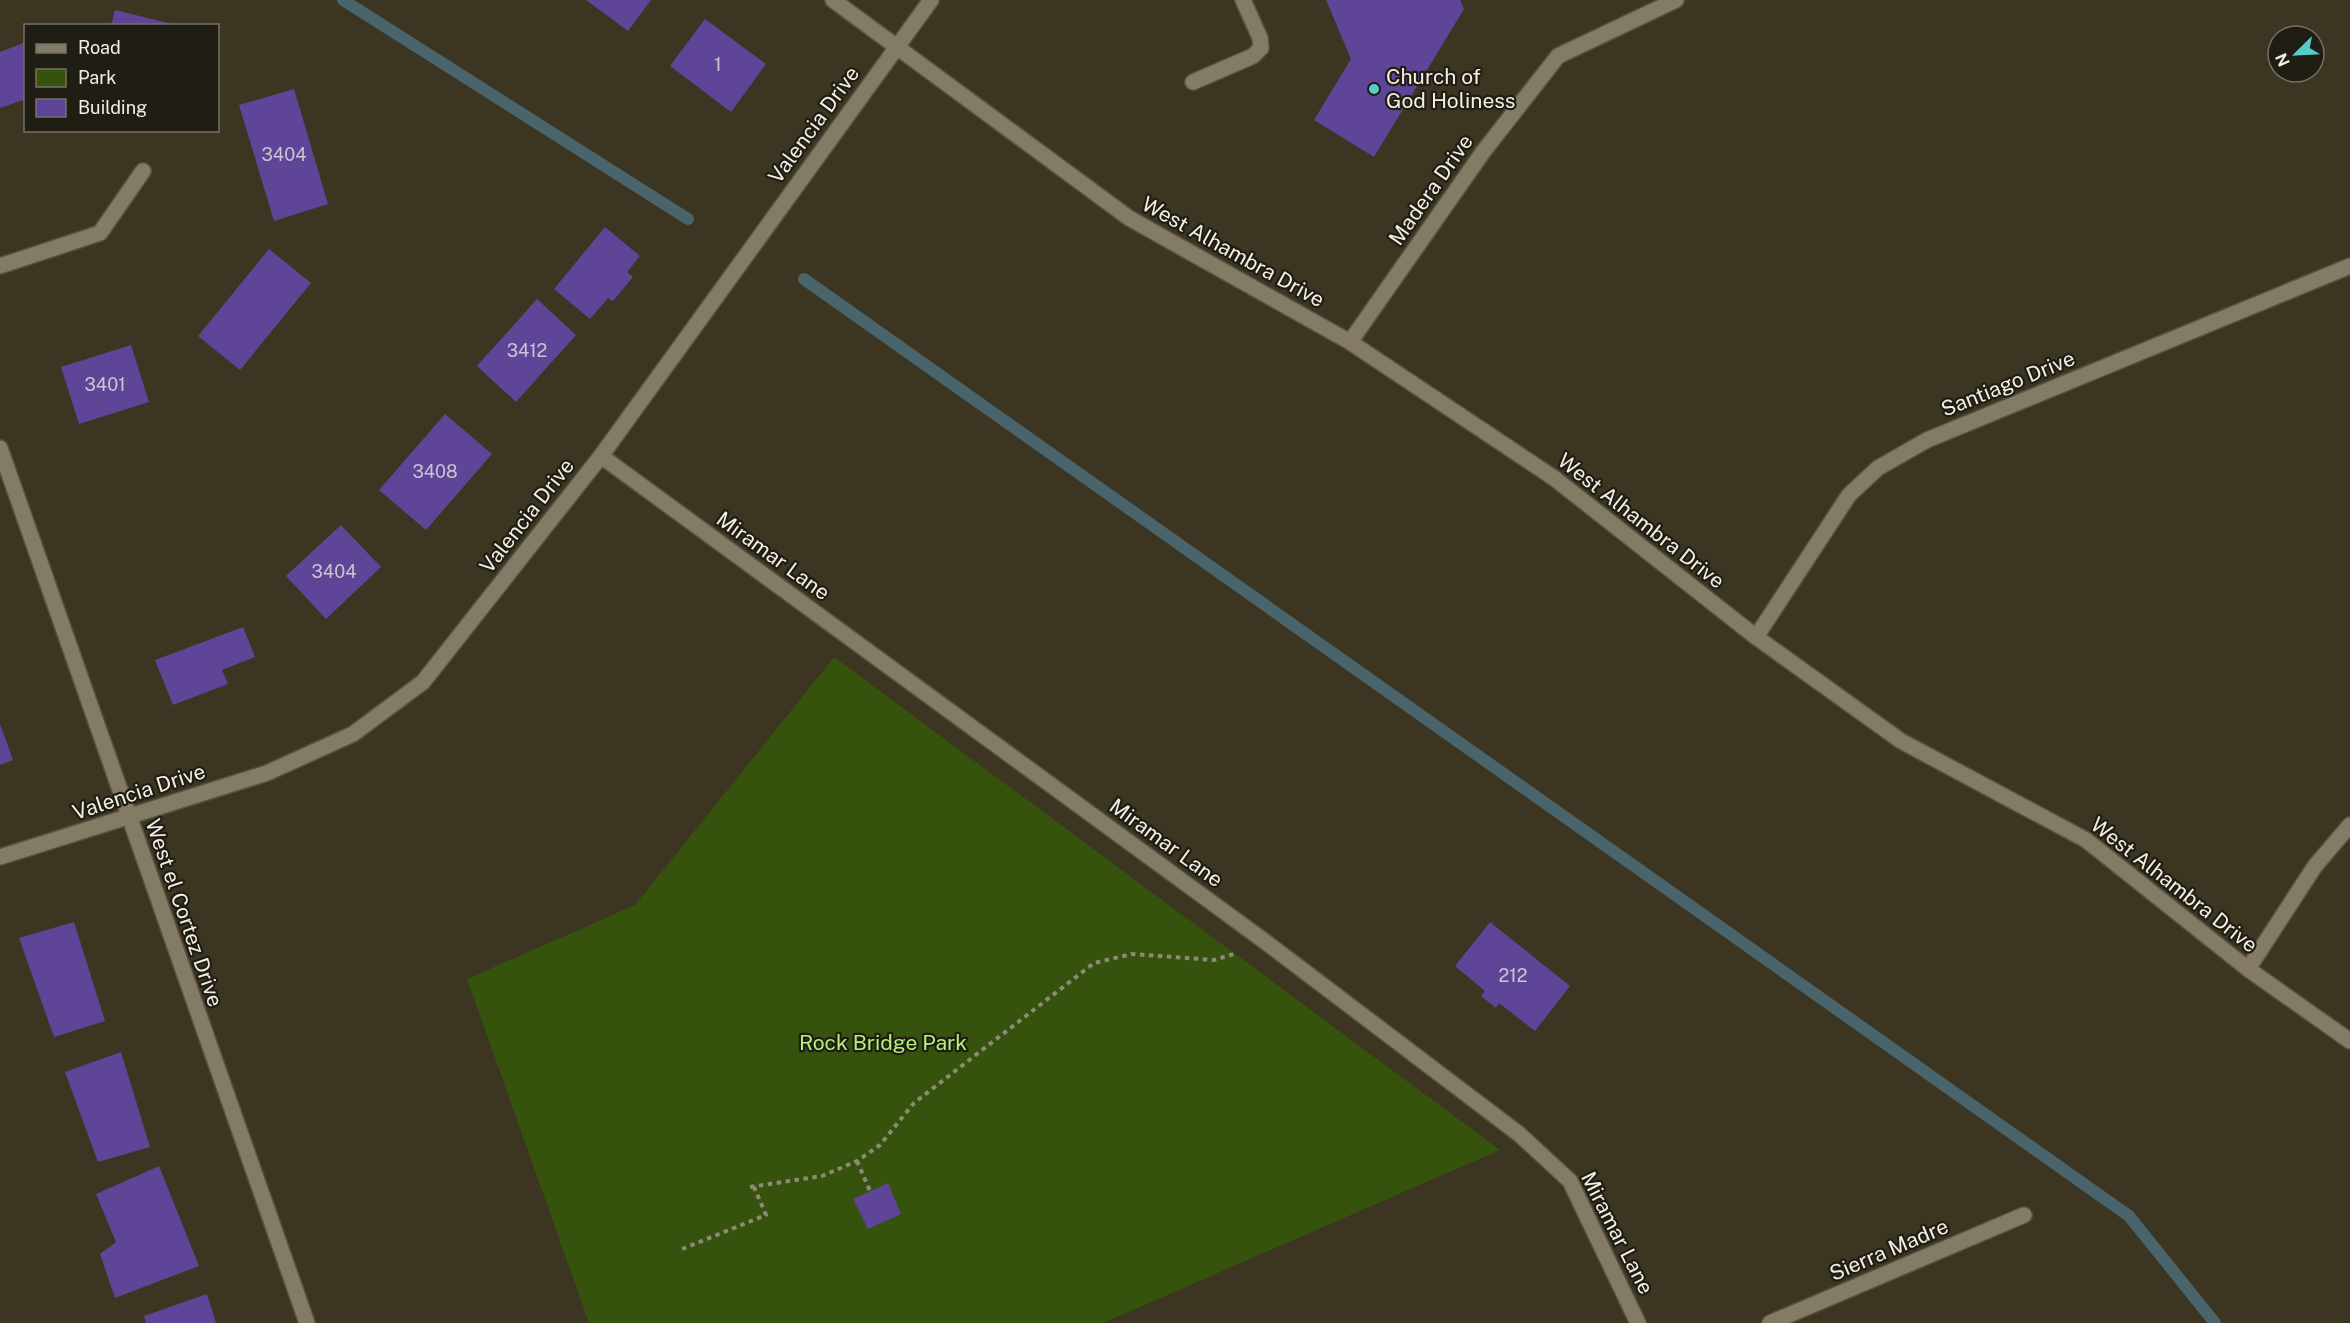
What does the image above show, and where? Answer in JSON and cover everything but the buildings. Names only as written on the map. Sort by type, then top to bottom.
[{"type":"street","name":"West Alhambra Drive","points":[[833,0],[1129,218],[1350,342],[1554,478],[1756,637],[1901,741],[2085,840],[2248,969],[2350,1041]]},
{"type":"street","name":"Valencia Drive","points":[[0,857],[267,773],[354,734],[423,682],[601,456],[931,0]]},
{"type":"street","points":[[1193,82],[1253,56],[1261,48],[1260,38],[1243,0]]},
{"type":"street","name":"Madera Drive","points":[[1350,342],[1484,152],[1558,56],[1676,0]]},
{"type":"street","points":[[0,266],[100,233],[143,171]]},
{"type":"street","name":"Santiago Drive","points":[[1756,637],[1849,495],[1878,468],[1898,455],[1927,440],[2350,266]]},
{"type":"street","name":"West el Cortez Drive","points":[[0,448],[307,1323]]},
{"type":"street","name":"Miramar Lane","points":[[601,456],[1267,943],[1519,1134],[1570,1181],[1638,1323]]},
{"type":"street","points":[[2248,969],[2315,866],[2350,825]]},
{"type":"street","name":"Sierra Madre","points":[[1770,1323],[2024,1215]]},
{"type":"path","points":[[682,1249],[766,1215],[752,1187],[822,1176],[857,1161],[880,1145],[914,1103],[1094,963],[1132,954],[1214,960],[1267,943]]},
{"type":"path","points":[[857,1161],[870,1191]]},
{"type":"green space","name":"Rock Bridge Park","points":[[834,657],[1500,1150],[1103,1323],[589,1323],[467,979],[635,905]]},
{"type":"waterway","points":[[343,0],[688,219]]},
{"type":"waterway","points":[[804,279],[2129,1216],[2215,1323]]},
{"type":"place","name":"Church of God Holiness","points":[[1374,89]]}]
